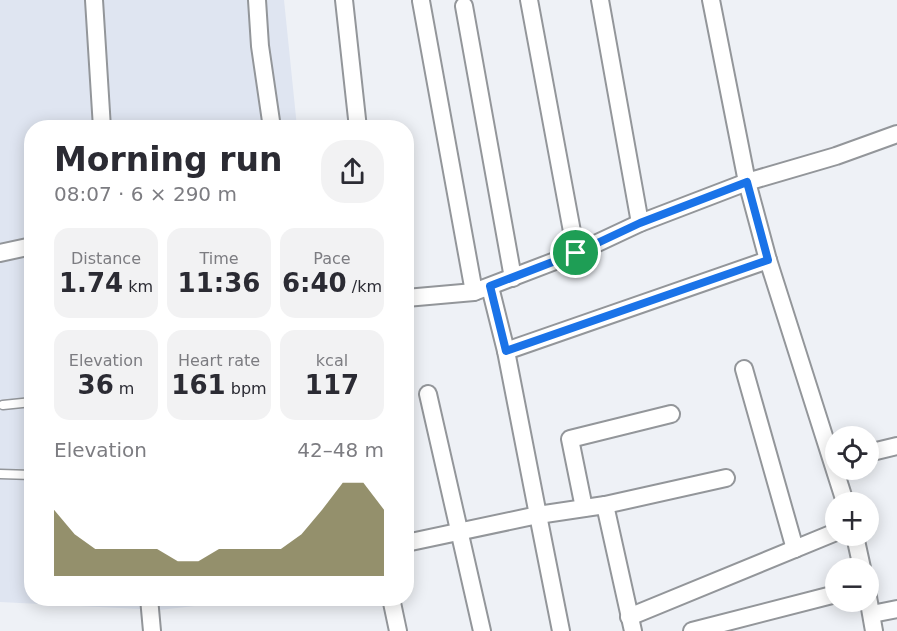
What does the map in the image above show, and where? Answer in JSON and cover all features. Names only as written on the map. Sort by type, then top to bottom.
[{"type":"street","points":[[94,0],[102,120]]},
{"type":"street","points":[[257,0],[260,45],[271,120]]},
{"type":"street","points":[[344,0],[357,120]]},
{"type":"street","points":[[529,0],[576,253]]},
{"type":"street","points":[[600,0],[640,223]]},
{"type":"street","points":[[711,0],[747,182],[768,260],[825,434]]},
{"type":"street","points":[[421,2],[482,289],[506,351],[561,631]]},
{"type":"street","points":[[464,6],[513,278]]},
{"type":"street","points":[[414,297],[482,289],[576,253],[640,223],[747,182],[836,156],[897,135]]},
{"type":"street","points":[[0,253],[24,248]]},
{"type":"street","points":[[506,351],[768,260]]},
{"type":"street","points":[[744,369],[795,549]]},
{"type":"street","points":[[428,394],[482,631]]},
{"type":"street","points":[[584,508],[570,439],[573,436],[671,414]]},
{"type":"street","points":[[879,450],[897,446]]},
{"type":"street","points":[[414,541],[726,478]]},
{"type":"street","points":[[605,504],[631,624],[825,537]]},
{"type":"street","points":[[692,631],[825,597]]},
{"type":"street","points":[[150,606],[152,631]]},
{"type":"street","points":[[393,606],[398,631]]},
{"type":"street","points":[[879,607],[897,609]]},
{"type":"street","points":[[871,612],[874,631]]},
{"type":"lane","points":[[3,405],[24,403]]},
{"type":"lane","points":[[0,474],[24,475]]},
{"type":"shaded area","points":[[0,0],[284,0],[296,120],[24,120],[24,603],[0,602]]},
{"type":"shaded area","points":[[80,606],[195,606],[159,610]]},
{"type":"route","points":[[747,182],[768,260],[506,351],[490,286],[576,253],[640,223],[747,182]]}]
